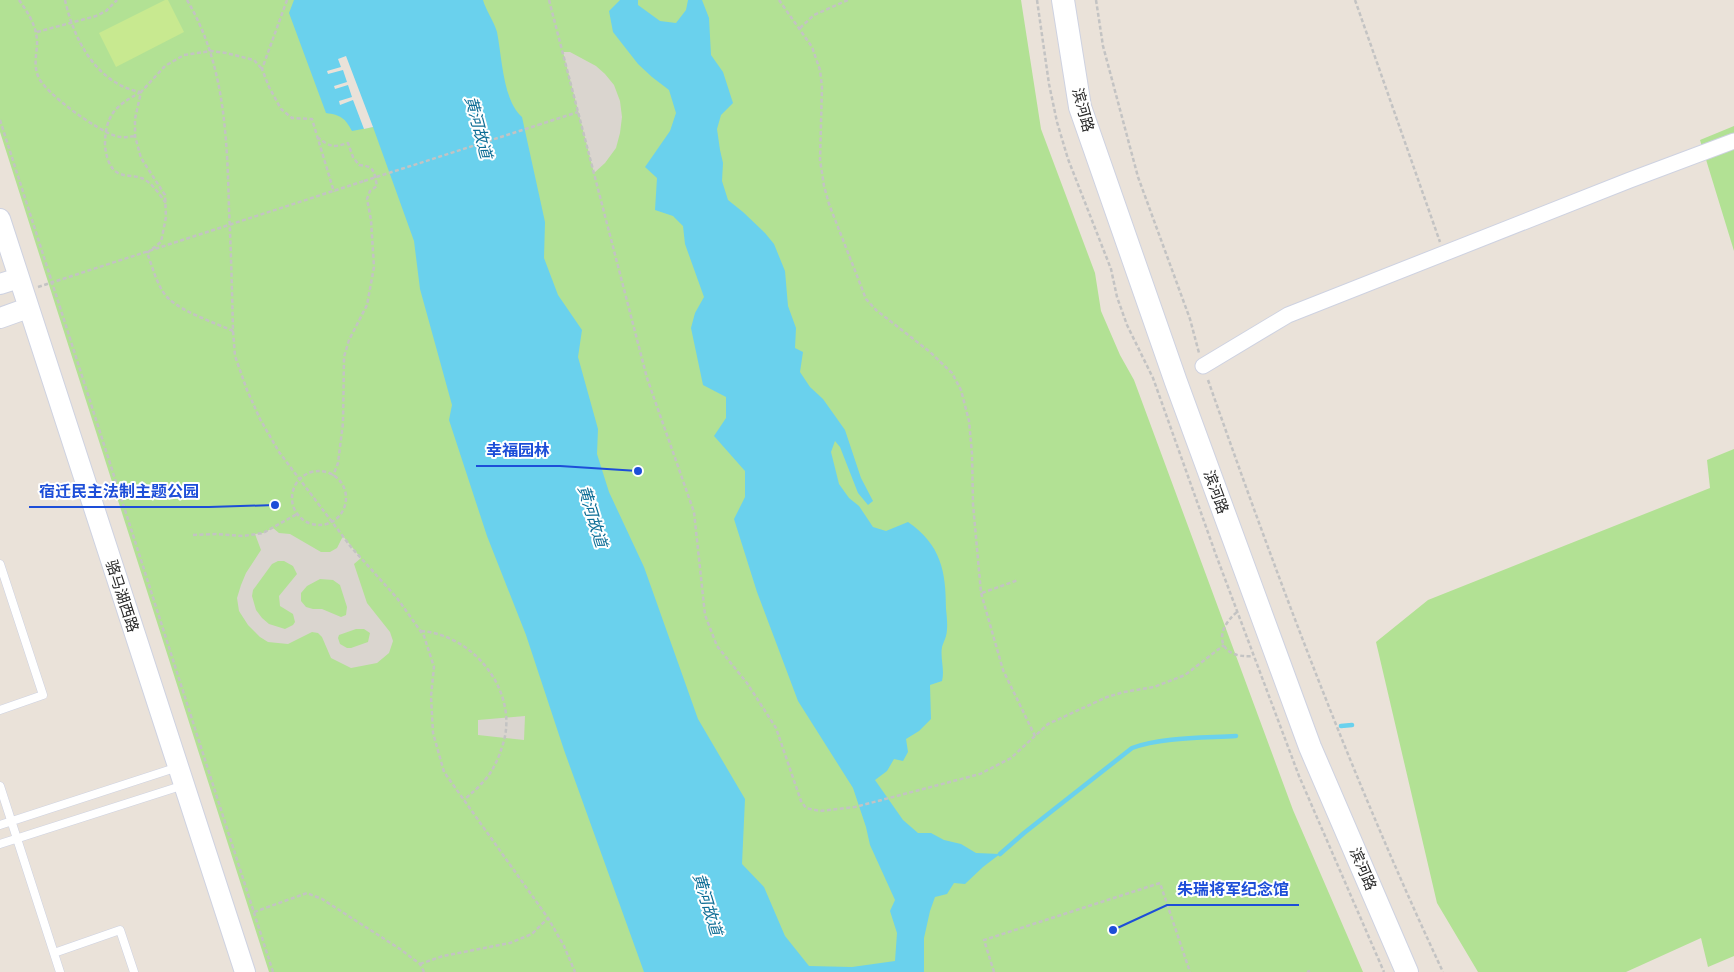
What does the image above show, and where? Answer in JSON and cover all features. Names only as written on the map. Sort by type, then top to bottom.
[{"type":"main road","name":"滨河路","points":[[1063,0],[1080,107],[1173,372],[1310,747],[1407,972]]},
{"type":"street","points":[[1203,366],[1288,315],[1734,141]]},
{"type":"street","name":"骆马湖西路","points":[[0,219],[18,290],[245,972]]},
{"type":"street","points":[[0,318],[18,290]]},
{"type":"lane","points":[[0,564],[43,695],[0,710]]},
{"type":"lane","points":[[0,825],[181,776]]},
{"type":"lane","points":[[0,844],[181,776]]},
{"type":"lane","points":[[0,786],[60,972]]},
{"type":"lane","points":[[54,953],[120,930],[134,972]]},
{"type":"path","points":[[19,0],[32,19],[36,32],[35,64],[38,76],[45,88],[105,131],[122,138],[134,136]]},
{"type":"path","points":[[65,0],[70,22],[78,42],[91,60],[106,76],[126,89],[142,92]]},
{"type":"path","points":[[36,32],[83,20],[106,11],[117,0]]},
{"type":"path","points":[[188,0],[202,26],[211,51],[222,98],[226,133],[233,331],[236,356],[247,390],[260,419],[279,452],[352,547],[397,598],[424,636],[434,668],[431,696],[433,733],[444,772],[548,918],[564,946],[574,972]]},
{"type":"path","points":[[262,69],[287,0]]},
{"type":"path","points":[[549,0],[647,378],[694,512],[705,615],[718,646],[747,682],[776,728],[801,801],[806,808],[820,811],[855,807],[980,774],[1011,758],[1048,724],[1107,697],[1154,687],[1185,675],[1224,645]]},
{"type":"path","points":[[778,0],[812,47],[820,70],[822,87],[820,160],[824,186],[829,204],[866,299],[876,310],[930,352],[952,373],[961,390],[969,422],[973,504],[981,593],[1003,670],[1035,736]]},
{"type":"path","points":[[800,28],[814,15],[848,0]]},
{"type":"path","points":[[1096,0],[1103,46],[1138,177],[1190,319],[1203,366],[1327,700],[1400,882],[1443,972]]},
{"type":"path","points":[[1355,0],[1444,254]]},
{"type":"path","points":[[166,203],[150,183],[141,178],[116,172],[110,165],[106,150],[105,131],[113,111],[124,101],[142,92],[165,66],[184,55],[211,51],[254,60],[262,69],[269,88],[281,109],[292,118],[312,119],[334,192]]},
{"type":"path","points":[[142,92],[135,119],[134,136],[141,158],[165,195],[166,203],[166,217],[161,242],[147,253]]},
{"type":"path","points":[[18,290],[52,283],[147,253],[578,112]]},
{"type":"path","points":[[0,120],[273,972]]},
{"type":"path","points":[[317,137],[334,147],[348,143],[353,157],[359,164],[373,169],[377,186],[370,191],[367,199],[371,220],[374,267],[366,306],[349,340],[344,357],[343,424],[338,463],[333,476]]},
{"type":"path","points":[[147,253],[160,285],[168,298],[179,306],[233,331]]},
{"type":"path","points":[[316,472],[325,472],[333,476],[340,482],[346,499],[344,508],[339,516],[332,521],[317,525],[310,523],[297,514],[292,500],[295,485],[300,479],[307,474],[316,472]]},
{"type":"path","points":[[193,535],[243,536],[263,533],[297,514]]},
{"type":"path","points":[[981,593],[1018,580]]},
{"type":"path","points":[[1237,612],[1228,619],[1222,629],[1224,645],[1234,655],[1240,657],[1254,656]]},
{"type":"path","points":[[421,631],[432,632],[453,641],[475,655],[493,676],[506,710],[507,724],[502,746],[490,773],[464,800]]},
{"type":"path","points":[[994,972],[984,940],[1160,883],[1190,972]]},
{"type":"path","points":[[254,912],[307,893],[322,899],[400,949],[420,964],[424,972]]},
{"type":"path","points":[[420,964],[442,956],[510,943],[532,934],[548,918]]},
{"type":"green space","points":[[0,0],[1021,0],[1041,129],[1095,273],[1101,311],[1120,355],[1134,380],[1293,810],[1363,972],[269,972],[0,132]]},
{"type":"green space","points":[[168,0],[184,32],[116,67],[99,33]]},
{"type":"green space","points":[[1734,126],[1734,251],[1700,140]]},
{"type":"green space","points":[[1734,449],[1734,956],[1708,967],[1701,938],[1626,972],[1478,972],[1437,903],[1376,642],[1428,600],[1710,488],[1707,460]]},
{"type":"shaded area","points":[[563,52],[570,52],[596,66],[614,85],[620,101],[622,117],[616,148],[605,163],[594,173]]},
{"type":"shaded area","points":[[273,528],[279,533],[290,534],[321,552],[330,552],[337,548],[343,536],[361,558],[354,564],[367,603],[390,632],[393,641],[389,653],[377,663],[351,668],[331,658],[322,637],[318,633],[312,632],[288,644],[268,642],[260,637],[248,625],[239,611],[237,598],[246,573],[261,550],[255,534],[263,533]],"holes":[[[284,561],[293,566],[297,574],[279,596],[280,606],[293,614],[295,622],[285,629],[269,624],[262,618],[256,610],[252,596],[253,590],[272,564]],[[320,579],[333,580],[340,585],[347,607],[346,615],[341,617],[322,609],[306,607],[301,601],[301,593],[307,586]],[[356,629],[364,629],[370,633],[368,642],[351,648],[340,644],[339,635]]]},
{"type":"shaded area","points":[[525,716],[524,740],[478,735],[478,720]]},
{"type":"water","name":"黄河故道","points":[[294,0],[483,0],[497,32],[507,90],[516,110],[522,117],[545,222],[544,258],[558,295],[582,330],[578,357],[598,429],[597,454],[609,492],[644,567],[698,719],[745,799],[742,864],[764,887],[785,936],[809,966],[852,967],[895,961],[897,933],[890,911],[895,900],[870,845],[853,788],[798,701],[757,592],[734,519],[745,497],[745,471],[714,436],[726,418],[726,397],[703,385],[691,328],[695,313],[704,297],[685,244],[683,226],[673,216],[655,210],[657,178],[645,167],[670,131],[676,113],[669,90],[638,64],[613,32],[609,11],[620,0],[638,0],[638,5],[660,21],[676,23],[686,10],[688,0],[702,0],[709,18],[711,55],[723,72],[733,103],[721,115],[717,129],[723,163],[722,181],[728,200],[765,233],[774,244],[785,271],[788,306],[796,328],[795,348],[803,352],[800,372],[810,387],[823,399],[845,430],[861,478],[873,501],[868,505],[858,493],[840,447],[835,441],[831,452],[839,484],[849,498],[859,506],[873,527],[886,531],[908,522],[919,531],[935,550],[943,571],[947,630],[942,646],[942,681],[930,685],[931,719],[919,731],[906,739],[908,752],[903,761],[894,759],[887,771],[875,780],[903,820],[918,833],[931,833],[944,840],[961,844],[976,853],[1000,854],[965,884],[954,883],[947,894],[935,897],[924,938],[924,972],[644,972],[564,750],[526,635],[487,536],[449,420],[452,405],[420,289],[414,241],[373,127],[352,131],[342,118],[326,113],[289,13]]},
{"type":"pier","points":[[346,56],[373,127],[364,129],[353,100],[340,105],[339,101],[352,97],[348,85],[335,89],[334,86],[347,82],[343,70],[328,74],[327,71],[341,67],[338,59]]},
{"type":"waterway","points":[[1341,726],[1352,725]]},
{"type":"waterway","points":[[1000,854],[1132,748],[1143,744],[1169,740],[1236,736]]},
{"type":"place","name":"幸福园林","points":[[638,471]]},
{"type":"place","name":"宿迁民主法制主题公园","points":[[275,505]]},
{"type":"place","name":"朱瑞将军纪念馆","points":[[1113,930]]}]
